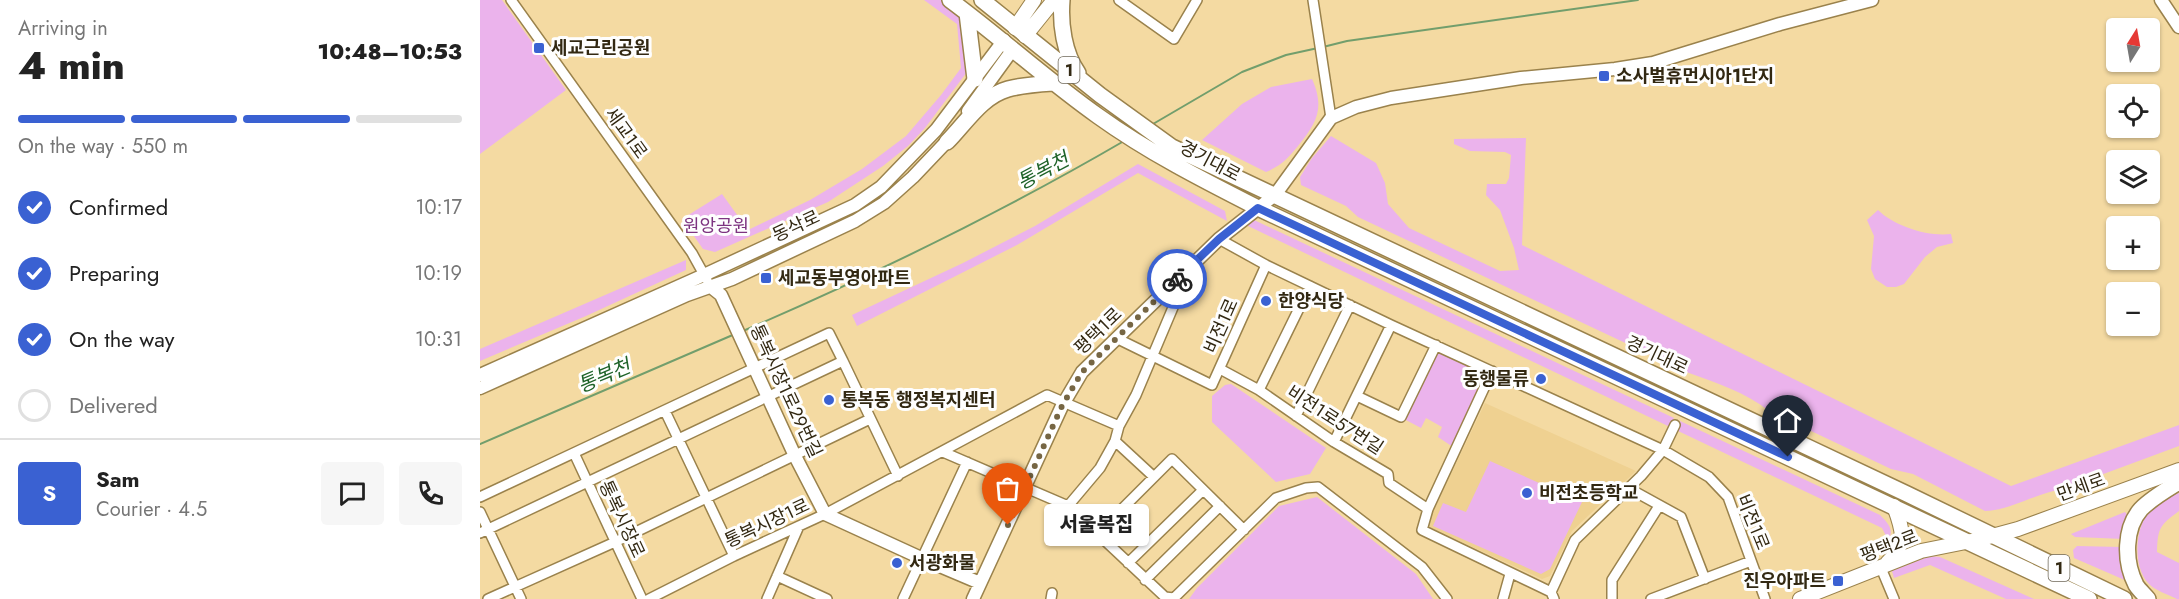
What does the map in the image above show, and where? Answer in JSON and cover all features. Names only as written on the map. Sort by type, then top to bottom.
[{"type":"main road","name":"1","points":[[950,0],[1055,82]]},
{"type":"main road","name":"1","points":[[982,0],[1083,81]]},
{"type":"main road","points":[[1020,32],[1034,0]]},
{"type":"main road","points":[[1008,45],[1054,0]]},
{"type":"main road","points":[[1062,0],[1061,13],[1066,48],[1072,64],[1083,81]]},
{"type":"main road","points":[[967,13],[975,79]]},
{"type":"main road","name":"경기대로","points":[[1083,81],[1172,147],[2124,599]]},
{"type":"main road","points":[[947,142],[987,100],[996,94],[1025,85],[1055,82]]},
{"type":"main road","name":"경기대로","points":[[1055,82],[1097,116],[1159,156],[1258,208],[2089,599]]},
{"type":"main road","name":"만세로","points":[[1994,537],[2179,470]]},
{"type":"main road","points":[[2148,599],[2136,585],[2130,567],[2127,545],[2130,529],[2140,511],[2154,498],[2179,482]]},
{"type":"main road","points":[[1882,567],[1898,553],[1902,540],[1894,506]]},
{"type":"main road","name":"평택2로","points":[[1800,599],[1921,551],[1994,537]]},
{"type":"street","name":"세교1로","points":[[511,0],[707,274]]},
{"type":"street","name":"세교1로","points":[[518,0],[707,274]]},
{"type":"street","points":[[1119,0],[1174,39],[1197,0]]},
{"type":"street","points":[[1313,0],[1330,118],[1356,107],[1391,98],[1521,78],[1653,63],[1780,24],[1872,0]]},
{"type":"street","points":[[2161,0],[2179,27]]},
{"type":"street","name":"동삭로","points":[[480,375],[855,205],[881,187],[936,130],[975,79],[1008,45]]},
{"type":"street","name":"동삭로","points":[[480,388],[687,295],[717,289],[865,215],[884,203],[947,142],[1000,65],[1008,45]]},
{"type":"street","name":"평택1로","points":[[973,599],[1065,401],[1082,372],[1219,239],[1275,195],[1330,118]]},
{"type":"street","points":[[1219,239],[1266,265]]},
{"type":"street","name":"비전1로","points":[[1153,357],[1212,385],[1266,265],[1663,450],[1709,477],[1728,497],[1765,599]]},
{"type":"street","points":[[1068,506],[1100,468],[1115,441],[1119,426],[1153,357],[1190,267]]},
{"type":"street","points":[[707,274],[717,289]]},
{"type":"street","points":[[1259,390],[1310,286]]},
{"type":"street","name":"통복시장1로29번길","points":[[717,289],[795,456],[825,514]]},
{"type":"street","points":[[1296,416],[1350,305]]},
{"type":"street","points":[[1334,442],[1391,324]]},
{"type":"street","points":[[480,497],[665,411],[753,363],[829,333],[898,476]]},
{"type":"street","points":[[1116,338],[1153,357]]},
{"type":"street","points":[[1357,396],[1401,417],[1436,345]]},
{"type":"street","points":[[484,531],[843,361]]},
{"type":"street","name":"비전1로57번길","points":[[1220,369],[1259,390],[1334,442],[1388,474],[1389,483],[1428,509]]},
{"type":"street","points":[[1492,371],[1428,509],[1422,530],[1552,595],[1575,540],[1630,489],[1663,450],[1675,424]]},
{"type":"street","name":"통복시장1로","points":[[649,599],[825,514],[1047,395],[1065,401]]},
{"type":"street","points":[[1065,401],[1119,426]]},
{"type":"street","points":[[665,411],[734,556]]},
{"type":"street","points":[[488,599],[615,542],[870,419]]},
{"type":"street","points":[[1115,441],[1154,477]]},
{"type":"street","points":[[943,452],[1068,506],[1165,597],[1174,598],[1276,498],[1306,488],[1318,487],[1422,567],[1447,599]]},
{"type":"street","name":"통복시장로","points":[[574,453],[642,599]]},
{"type":"street","points":[[1098,533],[1172,459],[1244,530]]},
{"type":"street","points":[[903,599],[967,462]]},
{"type":"street","points":[[1630,489],[1681,517],[1706,579]]},
{"type":"street","points":[[1128,563],[1203,490]]},
{"type":"street","points":[[1145,580],[1220,506]]},
{"type":"street","points":[[1612,599],[1612,580],[1659,506]]},
{"type":"street","points":[[480,512],[484,531],[521,599]]},
{"type":"street","points":[[825,514],[980,583]]},
{"type":"street","points":[[767,599],[799,526]]},
{"type":"street","points":[[1651,599],[1751,561]]},
{"type":"street","points":[[1882,567],[1894,599]]},
{"type":"street","points":[[1503,599],[1510,574]]},
{"type":"street","points":[[777,576],[827,599]]},
{"type":"shaded area","name":"비전초등학교","points":[[1485,403],[1636,471],[1572,531],[1550,576],[1542,579],[1429,527],[1431,516]]},
{"type":"green space","points":[[480,0],[502,0],[566,90],[480,154]]},
{"type":"green space","name":"원앙공원","points":[[924,0],[941,0],[964,17],[970,68],[925,128],[908,146],[883,166],[828,202],[715,252],[703,249],[682,219],[722,194],[748,230],[810,200],[862,169],[906,136],[961,68],[957,24]]},
{"type":"green space","points":[[1312,79],[1318,98],[1317,115],[1305,138],[1276,167],[1266,172],[1202,140],[1242,104],[1271,87]]},
{"type":"green space","points":[[1331,136],[1376,163],[1385,183],[1388,204],[1409,228],[1500,271],[1519,270],[1514,248],[1500,210],[1486,195],[1487,184],[1506,184],[1509,178],[1511,155],[1505,152],[1470,151],[1454,144],[1454,139],[1526,138],[1522,245],[2011,486],[2179,425],[2179,446],[2063,489],[2005,508],[1985,511],[1913,474],[1891,469],[1769,411],[1741,393],[1689,373],[1358,217],[1346,206],[1301,185],[1300,177],[1312,158]]},
{"type":"green space","points":[[1138,164],[1225,211],[1227,221],[1138,173],[1017,245],[857,326],[852,315],[1035,226]]},
{"type":"green space","points":[[1878,210],[1893,221],[1912,229],[1932,234],[1951,234],[1953,243],[1937,247],[1925,257],[1904,284],[1887,287],[1875,279],[1871,269],[1874,236],[1867,220]]},
{"type":"green space","points":[[1254,220],[1674,418],[1670,427],[1246,225]]},
{"type":"green space","points":[[686,260],[686,270],[480,361],[480,349]]},
{"type":"green space","points":[[1441,351],[1486,373],[1487,376],[1453,447],[1438,437],[1442,427],[1426,418],[1421,428],[1404,419],[1435,353]]},
{"type":"green space","points":[[1231,384],[1326,448],[1310,474],[1276,482],[1212,422],[1212,396],[1225,385]]},
{"type":"green space","points":[[1680,421],[1880,515],[1888,524],[1891,532],[1882,551],[1886,536],[1882,528],[1676,430]]},
{"type":"green space","points":[[1490,461],[1582,502],[1550,569],[1541,574],[1433,526],[1443,503],[1466,512]]},
{"type":"green space","points":[[2179,493],[2179,511],[2161,528],[2157,552],[2179,563],[2179,599],[2177,599],[2148,583],[2139,566],[2138,546],[2142,525],[2153,505]]},
{"type":"green space","points":[[1317,497],[1416,574],[1433,599],[1189,599],[1197,588],[1279,506]]},
{"type":"green space","points":[[2125,512],[2128,516],[2124,539],[2075,537],[2071,534]]},
{"type":"green space","points":[[2077,546],[2122,547],[2127,581],[2074,558],[2073,550]]},
{"type":"green space","points":[[1930,556],[1940,557],[2034,599],[2006,599],[1930,565],[1894,578],[1892,571]]},
{"type":"waterway","name":"통복천","points":[[1323,47],[1347,41],[1638,0]]},
{"type":"waterway","name":"통복천","points":[[1153,124],[1242,72],[1286,55],[1318,48]]},
{"type":"waterway","name":"통복천","points":[[743,331],[937,242],[1124,141]]},
{"type":"waterway","name":"통복천","points":[[480,444],[735,334]]},
{"type":"way so far","points":[[1008,525],[1062,406],[1082,372],[1177,279]]},
{"type":"place","name":"세교근린공원","points":[[539,48]]},
{"type":"place","name":"소사벌휴먼시아1단지","points":[[1604,76]]},
{"type":"place","name":"세교동부영아파트","points":[[766,278]]},
{"type":"place","name":"한양식당","points":[[1266,301]]},
{"type":"place","name":"동행물류","points":[[1541,379]]},
{"type":"place","name":"통복동 행정복지센터","points":[[829,400]]},
{"type":"place","name":"비전초등학교","points":[[1527,493]]},
{"type":"place","name":"서울복집","points":[[1008,525]]},
{"type":"place","name":"서광화물","points":[[897,563]]},
{"type":"place","name":"진우아파트","points":[[1838,581]]},
{"type":"route","points":[[1177,279],[1238,222],[1258,208],[1788,457]]}]
